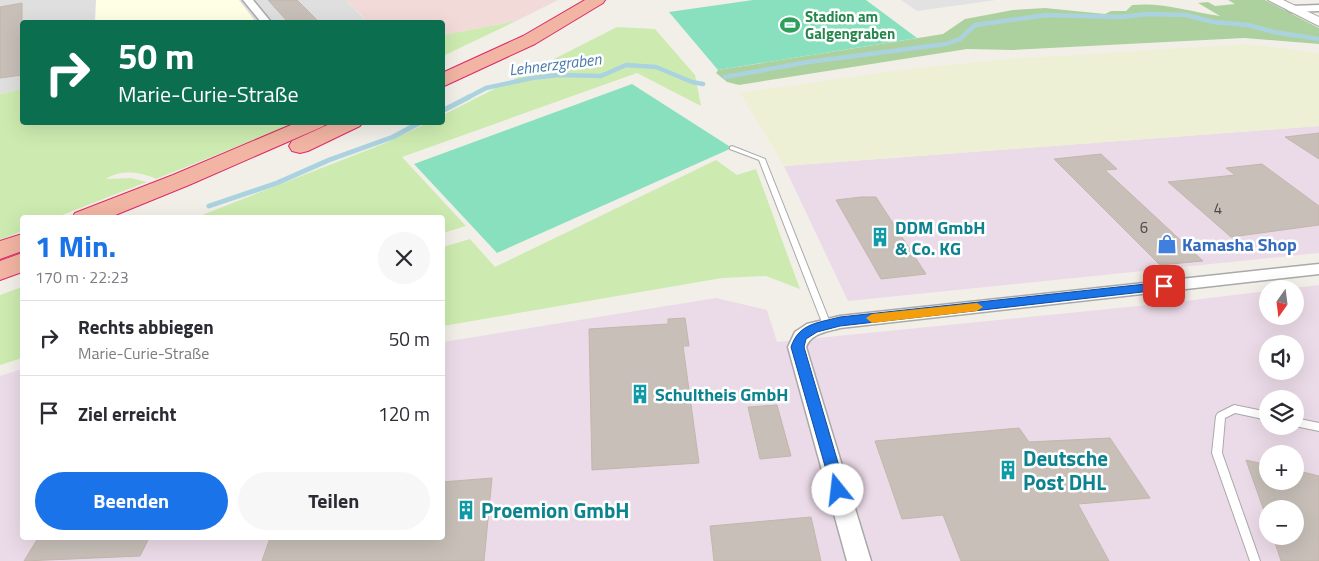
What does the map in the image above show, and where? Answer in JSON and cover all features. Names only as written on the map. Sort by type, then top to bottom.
[{"type":"highway","points":[[445,65],[573,8],[597,0]]},
{"type":"highway","points":[[445,80],[529,40],[573,8],[612,0]]},
{"type":"highway","points":[[138,215],[188,186],[311,125]]},
{"type":"highway","points":[[90,215],[188,186],[345,125]]},
{"type":"highway","points":[[0,250],[20,243]]},
{"type":"highway","points":[[0,271],[20,263]]},
{"type":"street","points":[[248,0],[264,20]]},
{"type":"street","points":[[1274,0],[1319,22]]},
{"type":"street","points":[[1291,9],[1319,8]]},
{"type":"street","points":[[859,561],[797,347],[801,337],[813,329],[840,322],[1319,269]]},
{"type":"lane","points":[[732,148],[762,159],[827,325]]},
{"type":"lane","points":[[1255,561],[1217,453],[1221,416],[1234,409],[1259,414]]},
{"type":"lane","points":[[1304,424],[1319,427]]},
{"type":"shaded area","points":[[0,0],[346,0],[365,20],[20,20],[20,89],[0,94]]},
{"type":"shaded area","points":[[96,0],[239,0],[254,20],[95,20]]},
{"type":"shaded area","points":[[346,0],[558,0],[516,21],[445,35],[445,20],[360,20],[365,19]]},
{"type":"shaded area","points":[[901,0],[996,0],[917,11]]},
{"type":"shaded area","points":[[1248,44],[1319,53],[1319,126],[784,166],[740,93],[907,69],[1009,59]]},
{"type":"shaded area","points":[[1319,126],[1319,253],[848,301],[784,166]]},
{"type":"shaded area","points":[[1319,285],[1319,561],[0,561],[0,376],[20,370],[20,540],[445,540],[445,342],[716,298],[767,310],[777,342],[1168,303],[1259,292],[1259,325],[1304,325],[1304,287]]},
{"type":"green space","name":"Stadion am Galgengraben","points":[[753,0],[866,0],[917,38],[718,70],[669,12]]},
{"type":"green space","points":[[1228,0],[1265,0],[1319,28],[1319,44],[1244,38],[1013,50],[967,49],[739,85],[727,82],[716,73],[718,70],[943,34],[965,19],[1013,10],[1045,8],[1105,14],[1111,11],[1126,11],[1132,5],[1144,4],[1220,16],[1198,3],[1208,2],[1215,6],[1235,4]]},
{"type":"green space","points":[[516,21],[445,55],[445,35]]},
{"type":"green space","points":[[617,27],[655,29],[695,75],[701,106],[637,73],[402,157],[466,226],[445,232],[445,215],[202,215],[388,142],[423,125],[445,125],[445,114]]},
{"type":"green space","points":[[632,84],[732,148],[497,253],[414,164]]},
{"type":"green space","points":[[20,89],[20,125],[291,125],[156,179],[131,173],[112,176],[106,179],[131,178],[147,182],[62,215],[20,215],[20,232],[0,240],[0,94]]},
{"type":"green space","points":[[716,160],[737,175],[756,169],[800,289],[766,276],[722,278],[445,326],[445,246],[470,239],[495,267]]},
{"type":"green space","points":[[20,288],[20,359],[0,365],[0,295]]},
{"type":"building","points":[[268,0],[297,0],[317,20],[286,20]]},
{"type":"building","points":[[22,3],[22,20],[20,20],[20,75],[0,78],[0,7]]},
{"type":"building","points":[[1319,133],[1319,159],[1285,137]]},
{"type":"building","points":[[1101,154],[1117,169],[1105,170],[1203,261],[1160,265],[1054,159]]},
{"type":"building","points":[[1262,164],[1319,206],[1319,225],[1231,237],[1168,182],[1235,175],[1226,168]]},
{"type":"building","name":"DDM GmbH & Co. KG","points":[[876,197],[926,274],[881,279],[836,200]]},
{"type":"building","name":"Schultheis GmbH","points":[[685,318],[689,346],[683,346],[699,463],[592,470],[589,329],[668,324],[668,319]]},
{"type":"building","points":[[777,405],[791,456],[760,459],[748,407]]},
{"type":"building","name":"Deutsche Post DHL","points":[[1019,428],[1029,442],[1110,438],[1150,498],[1078,504],[1109,561],[961,561],[943,515],[902,519],[875,441]]},
{"type":"building","points":[[1246,460],[1259,463],[1259,490],[1304,490],[1304,472],[1319,476],[1319,561],[1281,561],[1276,545],[1304,545],[1304,500],[1260,500]]},
{"type":"building","name":"Proemion GmbH","points":[[492,478],[484,561],[262,561],[269,540],[445,540],[445,482]]},
{"type":"building","points":[[811,517],[821,561],[714,561],[710,526]]},
{"type":"building","points":[[37,540],[148,540],[140,556],[24,561]]},
{"type":"waterway","name":"Lehnerzgraben","points":[[725,77],[808,62],[946,44],[960,39],[975,25],[1046,15],[1121,17],[1147,14],[1186,15],[1213,22],[1248,25],[1274,32],[1319,39]]},
{"type":"waterway","name":"Lehnerzgraben","points":[[467,98],[486,88],[532,78],[559,75],[601,76],[626,65],[656,67],[692,82],[703,84]]},
{"type":"waterway","name":"Lehnerzgraben","points":[[445,109],[469,97]]},
{"type":"waterway","name":"Lehnerzgraben","points":[[209,206],[277,183],[329,160],[393,137],[415,125]]},
{"type":"slow traffic","points":[[872,318],[977,307]]},
{"type":"place","name":"Stadion am Galgengraben","points":[[790,25]]},
{"type":"place","name":"DDM GmbH & Co. KG","points":[[880,237]]},
{"type":"place","name":"Kamasha Shop","points":[[1167,244]]},
{"type":"place","name":"Schultheis GmbH","points":[[640,394]]},
{"type":"place","name":"Deutsche Post DHL","points":[[1008,470]]},
{"type":"place","name":"Proemion GmbH","points":[[466,510]]},
{"type":"route","points":[[838,490],[797,347],[801,337],[813,329],[840,322],[1164,286]]}]
